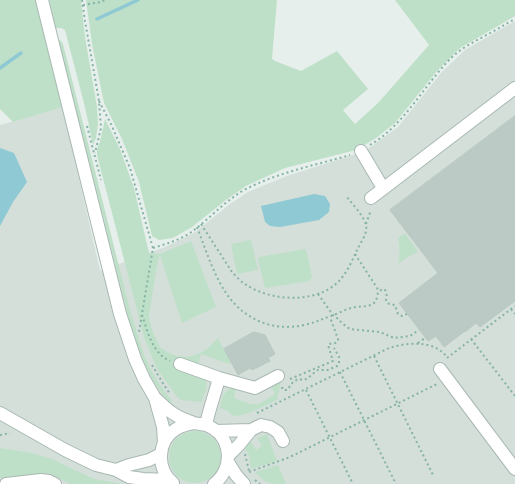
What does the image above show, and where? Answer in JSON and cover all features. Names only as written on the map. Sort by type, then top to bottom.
[{"type":"street","points":[[42,0],[120,314],[135,359],[155,398],[163,427],[161,463],[164,472],[172,483]]},
{"type":"street","points":[[370,198],[515,88]]},
{"type":"street","points":[[361,151],[383,188]]},
{"type":"street","points":[[180,364],[219,378],[255,388],[281,380]]},
{"type":"street","points":[[441,371],[515,469]]},
{"type":"street","points":[[206,427],[208,412],[212,404],[219,378]]},
{"type":"street","points":[[155,398],[173,414],[206,427],[225,442],[228,459],[236,475],[244,484]]},
{"type":"street","points":[[1,417],[96,465],[116,470],[129,477],[172,483]]},
{"type":"street","points":[[116,470],[149,460],[162,448],[169,435],[176,429],[185,425],[250,430],[261,425],[270,427],[278,432],[283,441]]},
{"type":"street","points":[[214,484],[219,481],[224,474],[228,459],[250,430]]},
{"type":"street","points":[[6,484],[41,480],[49,481],[55,484]]},
{"type":"path","points":[[82,0],[99,101],[101,128],[94,155]]},
{"type":"path","points":[[83,5],[105,0]]},
{"type":"path","points":[[153,248],[177,240],[190,233],[232,199],[248,189],[286,173],[352,155],[374,144],[400,120],[432,79],[450,59],[465,47],[515,18]]},
{"type":"path","points":[[99,101],[111,124],[130,168],[138,190],[144,219],[153,248],[139,333]]},
{"type":"path","points":[[201,224],[232,272],[246,285],[264,293],[281,297],[296,298],[318,294],[325,292],[342,277],[366,230],[366,224],[362,216],[346,197]]},
{"type":"path","points":[[197,227],[219,281],[236,306],[253,319],[277,326],[287,327],[304,325],[352,308],[372,305],[376,301],[379,291],[355,254]]},
{"type":"path","points":[[379,291],[382,289],[387,291],[386,301],[389,304],[395,305],[398,314],[402,316],[407,314]]},
{"type":"path","points":[[318,294],[332,316],[337,318],[350,329],[380,332],[394,338],[410,336],[419,330]]},
{"type":"path","points":[[447,358],[515,306]]},
{"type":"path","points":[[511,309],[515,314]]},
{"type":"path","points":[[142,314],[152,343],[159,353],[165,359],[180,364]]},
{"type":"path","points":[[332,316],[330,317],[338,339],[338,342],[328,345],[333,361],[281,380],[283,390],[287,390],[293,382],[298,379],[304,380],[318,370],[328,370],[337,366],[339,357],[334,348]]},
{"type":"path","points":[[417,344],[425,338]]},
{"type":"path","points":[[471,339],[515,396]]},
{"type":"path","points":[[249,472],[283,460],[437,385],[441,371],[449,362],[445,355],[432,346],[424,344],[398,345],[256,413]]},
{"type":"path","points":[[374,356],[434,477]]},
{"type":"path","points":[[150,361],[164,386],[172,396]]},
{"type":"path","points":[[340,372],[396,484]]},
{"type":"path","points":[[306,390],[353,484]]},
{"type":"shaded area","points":[[515,21],[515,484],[0,484],[0,125],[63,107],[100,271],[165,247],[194,233],[230,204],[248,192],[287,176],[365,151],[398,127],[441,73],[465,50]]},
{"type":"green space","points":[[0,0],[35,0],[63,107],[13,122],[0,109]]},
{"type":"green space","points":[[49,0],[81,0],[85,37],[97,107],[98,124],[96,138],[93,145],[85,107],[65,30],[55,28]]},
{"type":"green space","points":[[86,0],[277,0],[272,59],[301,71],[337,51],[368,89],[343,110],[355,124],[378,103],[429,45],[395,0],[515,0],[515,16],[460,48],[437,71],[395,123],[376,138],[356,150],[285,168],[246,186],[192,227],[173,238],[159,240],[152,236],[139,182],[122,139],[104,103],[92,44]]},
{"type":"green space","points":[[58,39],[63,44],[130,310],[144,355],[160,385],[172,401],[169,403],[147,369],[130,324]]},
{"type":"green space","points":[[105,119],[120,149],[134,188],[149,253],[160,254],[191,241],[216,307],[182,323],[160,255],[149,315],[151,327],[160,347],[177,356],[189,357],[207,349],[218,338],[231,363],[229,364],[201,354],[198,364],[185,359],[173,366],[205,379],[207,387],[202,402],[181,400],[178,398],[157,369],[144,337],[97,155],[97,149]]},
{"type":"green space","points":[[405,233],[418,252],[398,264],[400,251],[398,238]]},
{"type":"green space","points":[[251,240],[258,270],[237,274],[231,244]]},
{"type":"green space","points":[[305,249],[312,277],[309,281],[265,288],[258,260],[259,257]]},
{"type":"green space","points":[[281,381],[277,400],[255,410],[239,416],[233,416],[228,411],[220,408],[224,395],[228,390],[236,388],[234,398],[251,404],[259,404],[275,394],[271,386]]},
{"type":"green space","points":[[190,431],[200,431],[209,435],[217,443],[221,452],[221,462],[217,471],[209,479],[200,483],[190,483],[181,479],[173,471],[169,462],[169,452],[173,443],[181,435]]},
{"type":"green space","points":[[267,434],[277,461],[251,469],[249,456],[244,447],[251,442],[256,450],[262,446],[257,438]]},
{"type":"green space","points":[[0,448],[32,453],[52,459],[94,479],[124,484],[70,484],[53,475],[38,474],[0,478]]},
{"type":"green space","points":[[278,465],[286,484],[275,484],[268,482],[262,479],[255,472]]},
{"type":"water","points":[[0,148],[14,153],[27,182],[13,202],[0,226]]},
{"type":"water","points":[[314,194],[325,196],[330,204],[329,212],[319,220],[280,227],[270,226],[265,222],[261,206]]},
{"type":"building","points":[[515,116],[515,301],[480,327],[476,323],[444,347],[436,336],[428,341],[399,303],[438,273],[390,210]]},
{"type":"building","points":[[254,332],[265,335],[275,354],[268,358],[270,361],[252,370],[250,368],[238,375],[224,349]]},
{"type":"waterway","points":[[97,19],[138,0]]},
{"type":"waterway","points":[[0,68],[21,53]]}]
